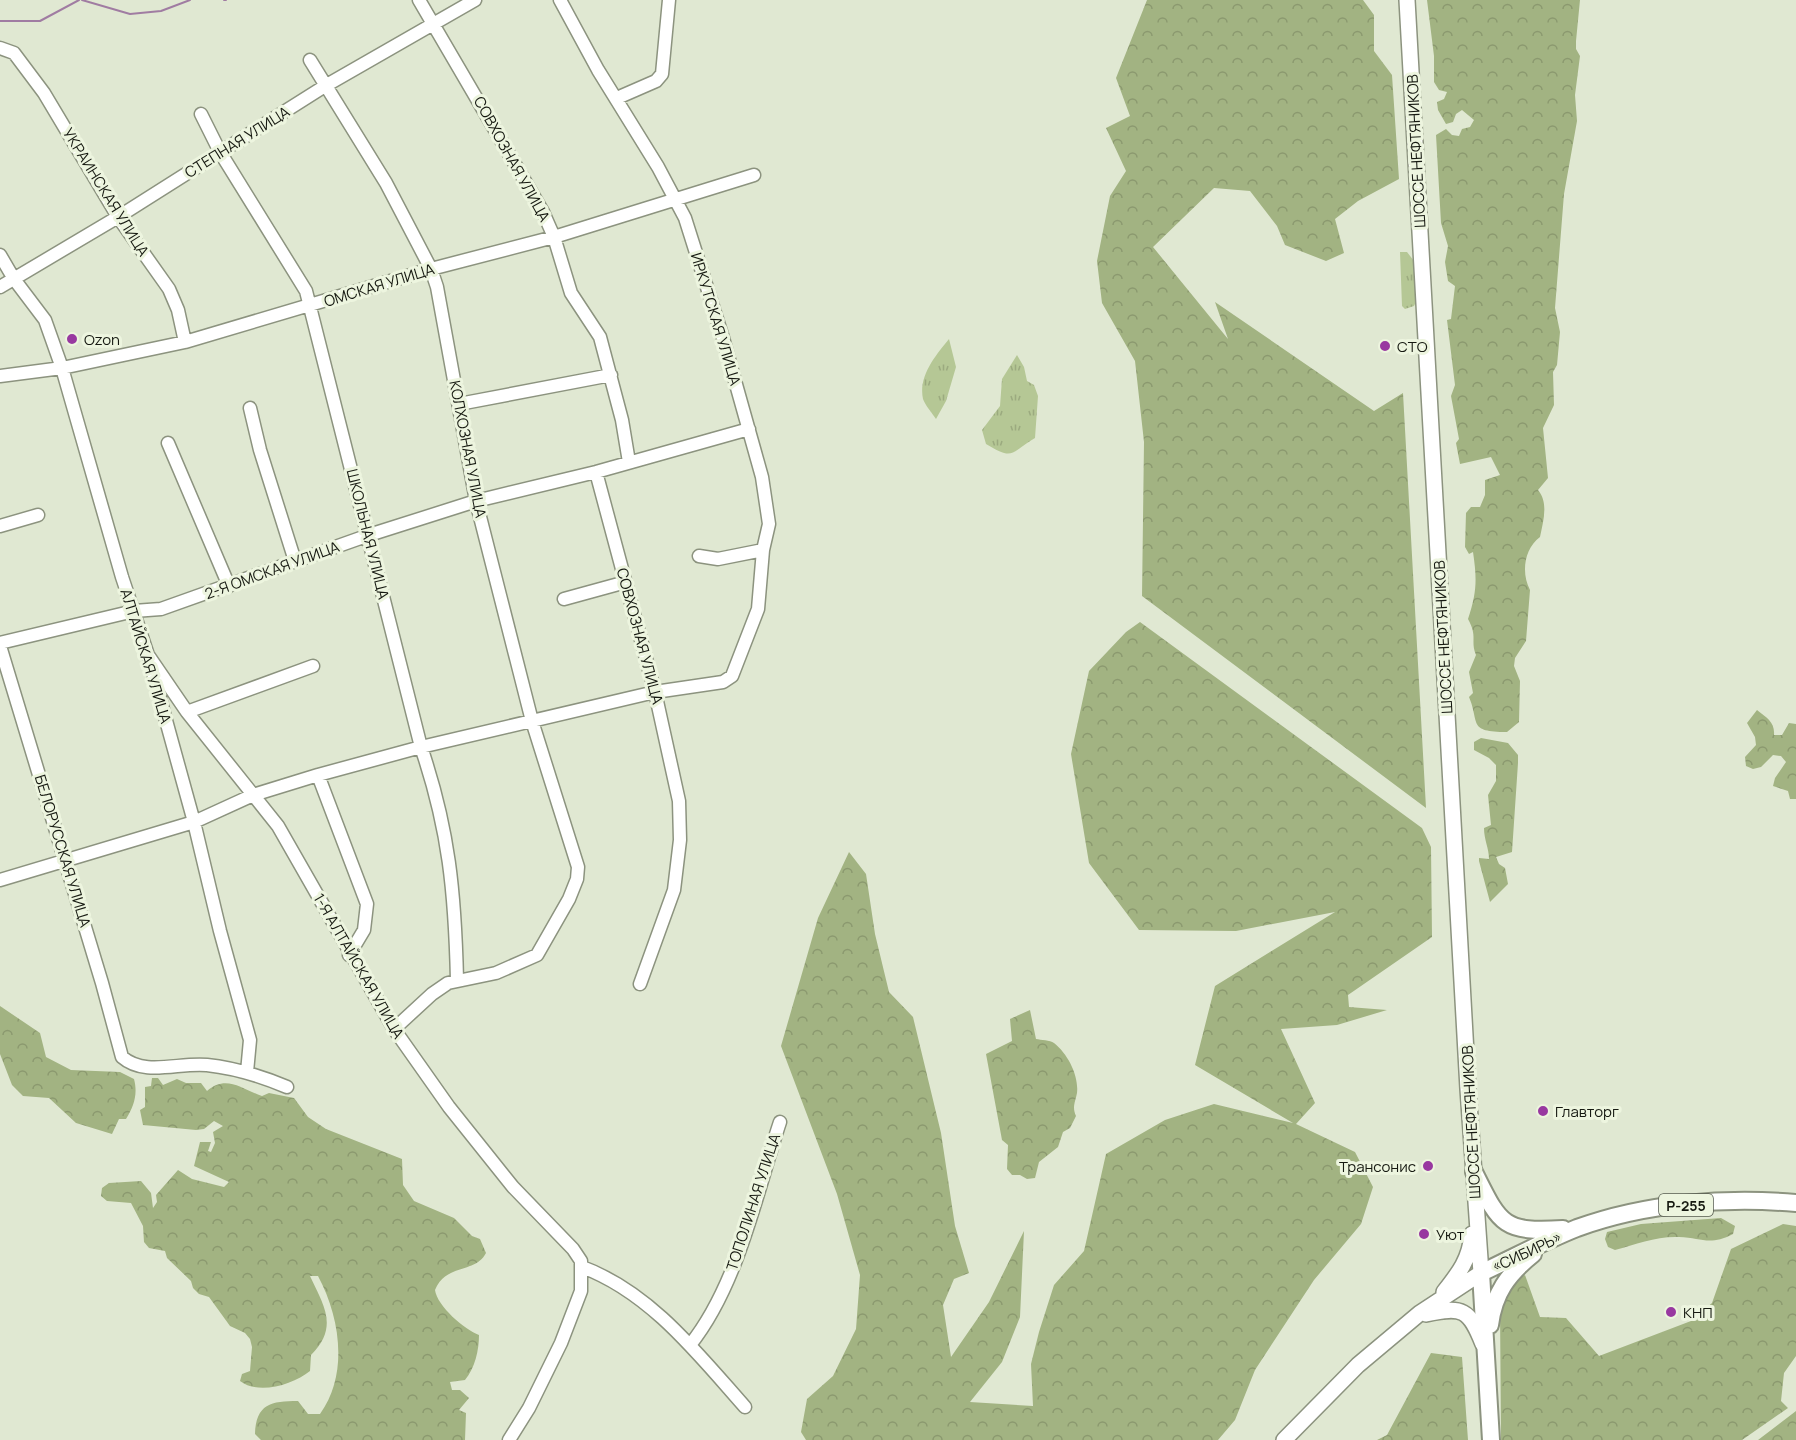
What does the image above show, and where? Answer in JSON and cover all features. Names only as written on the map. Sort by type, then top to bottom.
[{"type":"highway","points":[[1474,1172],[1493,1211],[1500,1220],[1511,1226],[1536,1231],[1579,1228]]},
{"type":"highway","name":"Р-255","points":[[1579,1228],[1620,1216],[1672,1206],[1732,1200],[1796,1203]]},
{"type":"highway","name":"«СИБИРЬ»","points":[[1487,1352],[1481,1273],[1579,1228]]},
{"type":"highway","points":[[1491,1440],[1487,1352],[1492,1315],[1499,1290],[1513,1272],[1552,1239]]},
{"type":"main road","name":"ШОССЕ НЕФТЯНИКОВ","points":[[1407,0],[1481,1273]]},
{"type":"main road","points":[[1437,1302],[1459,1273],[1471,1251],[1475,1192]]},
{"type":"main road","points":[[1284,1440],[1358,1365],[1417,1316],[1481,1273]]},
{"type":"main road","points":[[1417,1316],[1449,1309],[1462,1311],[1474,1322],[1487,1352]]},
{"type":"street","name":"СОВХОЗНАЯ УЛИЦА","points":[[419,0],[540,204],[554,237],[571,293],[600,337],[611,375],[629,462]]},
{"type":"street","name":"СТЕПНАЯ УЛИЦА","points":[[0,287],[118,217],[325,86],[476,0]]},
{"type":"street","name":"ИРКУТСКАЯ УЛИЦА","points":[[560,0],[689,228],[749,429],[762,477],[769,518],[763,550],[758,609],[739,665],[732,676],[723,682],[655,692]]},
{"type":"street","points":[[616,98],[656,81],[662,74],[669,0]]},
{"type":"street","name":"УКРАИНСКАЯ УЛИЦА","points":[[5,49],[44,93],[118,217],[174,298],[185,342]]},
{"type":"street","name":"КОЛХОЗНАЯ УЛИЦА","points":[[309,60],[386,183],[431,269],[437,287],[476,501],[532,721],[576,861],[577,879],[569,899],[537,955],[496,973],[457,980]]},
{"type":"street","name":"ШКОЛЬНАЯ УЛИЦА","points":[[201,114],[220,152],[298,274],[310,306],[421,747],[439,802],[449,850],[455,915],[457,980]]},
{"type":"street","name":"ОМСКАЯ УЛИЦА","points":[[0,376],[62,368],[185,342],[431,269],[554,237],[754,175]]},
{"type":"street","name":"АЛТАЙСКАЯ УЛИЦА","points":[[0,255],[45,320],[62,368],[148,655],[194,822],[219,931],[250,1040],[247,1072]]},
{"type":"street","points":[[459,404],[611,375]]},
{"type":"street","points":[[250,408],[260,450],[296,561]]},
{"type":"street","name":"2-Я ОМСКАЯ УЛИЦА","points":[[0,645],[134,611],[161,609],[369,535],[476,501],[597,472],[749,429]]},
{"type":"street","points":[[168,443],[229,586]]},
{"type":"street","name":"СОВХОЗНАЯ УЛИЦА","points":[[597,472],[655,692],[679,801],[680,840],[674,890],[640,984]]},
{"type":"street","points":[[0,526],[38,515]]},
{"type":"street","points":[[699,556],[718,559],[763,550]]},
{"type":"street","points":[[564,599],[626,582]]},
{"type":"street","name":"БЕЛОРУССКАЯ УЛИЦА","points":[[0,645],[66,861],[122,1057],[142,1068],[197,1065],[247,1072]]},
{"type":"street","name":"1-Я АЛТАЙСКАЯ УЛИЦА","points":[[148,655],[187,712],[287,841],[349,955],[394,1029],[473,1140],[513,1187],[573,1249],[582,1267]]},
{"type":"street","points":[[187,712],[314,666]]},
{"type":"street","points":[[0,880],[194,822],[253,795],[318,775],[421,747],[655,692]]},
{"type":"street","points":[[318,775],[367,904],[362,937],[349,955]]},
{"type":"street","points":[[394,1029],[432,994],[457,980]]},
{"type":"street","points":[[247,1072],[287,1086]]},
{"type":"street","name":"ТОПОЛИНАЯ УЛИЦА","points":[[690,1345],[701,1332],[731,1274],[780,1122]]},
{"type":"street","points":[[510,1440],[529,1408],[561,1343],[581,1291],[582,1267],[608,1276],[676,1329],[745,1407]]},
{"type":"green space","points":[[1147,0],[1363,0],[1374,15],[1374,51],[1392,75],[1399,179],[1358,201],[1335,219],[1344,253],[1326,261],[1285,245],[1277,226],[1250,191],[1214,188],[1153,247],[1228,339],[1215,302],[1374,411],[1403,393],[1426,808],[1142,596],[1144,442],[1135,361],[1102,303],[1097,261],[1110,196],[1126,171],[1106,128],[1130,116],[1116,78]]},
{"type":"green space","points":[[1427,0],[1580,0],[1576,41],[1576,49],[1580,56],[1575,95],[1577,121],[1564,194],[1555,308],[1560,332],[1557,365],[1553,372],[1554,405],[1543,428],[1548,478],[1538,490],[1543,501],[1544,519],[1540,537],[1527,555],[1525,569],[1530,590],[1526,641],[1515,658],[1514,666],[1520,681],[1519,722],[1507,732],[1494,732],[1480,728],[1475,720],[1469,697],[1473,693],[1469,672],[1476,655],[1473,630],[1468,619],[1475,593],[1476,578],[1473,552],[1469,554],[1465,547],[1466,513],[1471,507],[1480,507],[1485,495],[1485,480],[1500,475],[1491,457],[1460,464],[1456,443],[1459,439],[1451,396],[1455,385],[1447,320],[1451,319],[1455,286],[1448,281],[1445,262],[1448,246],[1441,223],[1436,135],[1446,129],[1452,135],[1459,136],[1462,129],[1470,127],[1474,120],[1462,110],[1456,114],[1453,122],[1446,124],[1438,110],[1437,102],[1444,99],[1447,92],[1439,90],[1434,82],[1434,56]]},
{"type":"green space","points":[[1400,252],[1407,252],[1414,261],[1416,302],[1414,306],[1405,309],[1402,306]]},
{"type":"green space","points":[[949,339],[956,367],[946,401],[936,419],[923,399],[923,382],[929,366]]},
{"type":"green space","points":[[1017,355],[1024,367],[1027,381],[1034,385],[1038,396],[1035,438],[1016,451],[1007,454],[986,444],[982,430],[1000,406],[1002,379]]},
{"type":"green space","points":[[1140,622],[1422,828],[1431,847],[1432,937],[1348,995],[1349,1007],[1387,1010],[1337,1025],[1281,1029],[1315,1103],[1296,1124],[1355,1152],[1373,1187],[1361,1224],[1314,1280],[1255,1370],[1235,1420],[1218,1440],[806,1440],[801,1432],[807,1399],[833,1376],[856,1329],[860,1275],[837,1194],[781,1046],[818,918],[849,852],[866,874],[875,934],[889,992],[913,1017],[941,1133],[955,1226],[969,1273],[954,1279],[943,1305],[951,1357],[989,1302],[1024,1231],[1020,1317],[1002,1362],[970,1402],[1033,1406],[1031,1364],[1039,1332],[1054,1285],[1084,1251],[1106,1154],[1165,1120],[1214,1104],[1293,1123],[1195,1065],[1215,986],[1335,912],[1236,931],[1139,930],[1089,863],[1071,754],[1089,671],[1126,632]]},
{"type":"green space","points":[[1757,710],[1772,723],[1774,735],[1782,735],[1789,723],[1796,724],[1796,799],[1790,799],[1788,791],[1773,786],[1775,778],[1786,762],[1781,756],[1773,755],[1761,767],[1753,769],[1746,766],[1745,757],[1756,745],[1755,737],[1747,723]]},
{"type":"green space","points":[[1481,738],[1508,743],[1518,755],[1512,852],[1496,857],[1499,864],[1505,868],[1508,884],[1490,902],[1479,858],[1489,859],[1484,828],[1491,825],[1488,795],[1496,781],[1496,765],[1489,758],[1474,750],[1474,742]]},
{"type":"green space","points":[[0,1006],[40,1033],[46,1057],[71,1070],[120,1072],[134,1079],[135,1095],[131,1109],[126,1119],[119,1119],[112,1134],[76,1123],[49,1098],[23,1096],[12,1085],[0,1054]]},
{"type":"green space","points":[[1030,1010],[1036,1039],[1052,1042],[1064,1053],[1072,1066],[1077,1093],[1074,1107],[1076,1116],[1070,1128],[1063,1132],[1058,1147],[1039,1162],[1035,1178],[1027,1179],[1020,1175],[1012,1175],[1007,1169],[1008,1145],[1002,1140],[986,1054],[1012,1041],[1010,1019]]},
{"type":"green space","points":[[152,1078],[158,1078],[163,1085],[177,1079],[186,1083],[201,1083],[207,1091],[214,1086],[227,1083],[262,1096],[269,1093],[294,1098],[308,1117],[326,1129],[402,1159],[403,1185],[414,1201],[454,1218],[472,1236],[480,1239],[486,1253],[481,1260],[446,1276],[435,1290],[441,1303],[452,1317],[479,1335],[476,1359],[465,1380],[450,1382],[452,1390],[460,1390],[469,1398],[459,1410],[466,1413],[465,1440],[261,1440],[255,1434],[258,1416],[267,1406],[273,1404],[298,1401],[308,1414],[320,1414],[329,1398],[338,1364],[338,1345],[332,1309],[318,1276],[310,1276],[324,1307],[327,1326],[320,1345],[311,1355],[310,1371],[285,1384],[266,1388],[247,1385],[240,1381],[242,1374],[250,1371],[252,1347],[250,1339],[245,1333],[230,1326],[209,1297],[199,1294],[193,1288],[191,1281],[167,1258],[165,1251],[149,1248],[144,1242],[143,1226],[131,1203],[107,1201],[101,1196],[102,1188],[109,1183],[141,1181],[151,1193],[153,1208],[157,1202],[156,1195],[178,1170],[192,1179],[224,1187],[229,1182],[194,1166],[200,1142],[211,1142],[208,1151],[211,1152],[215,1143],[213,1132],[223,1126],[214,1121],[204,1129],[196,1130],[143,1125],[140,1110],[145,1107],[145,1087],[151,1086]]},
{"type":"green space","points":[[1721,1218],[1735,1226],[1733,1234],[1718,1240],[1663,1238],[1615,1250],[1608,1247],[1605,1239],[1607,1232],[1641,1224]]},
{"type":"green space","points":[[1783,1224],[1796,1226],[1796,1356],[1784,1373],[1781,1401],[1788,1408],[1742,1440],[1501,1440],[1500,1308],[1517,1279],[1525,1275],[1540,1317],[1566,1318],[1599,1356],[1691,1321],[1712,1303],[1731,1249]]},
{"type":"green space","points":[[1431,1353],[1462,1357],[1468,1440],[1377,1440],[1387,1435]]},
{"type":"green space","points":[[1796,1411],[1796,1440],[1758,1440]]},
{"type":"waterway","points":[[0,21],[40,21],[79,0]]},
{"type":"waterway","points":[[82,0],[130,14],[161,11],[190,0]]},
{"type":"place","name":"Ozon","points":[[72,339]]},
{"type":"place","name":"СТО","points":[[1385,346]]},
{"type":"place","name":"Главторг","points":[[1543,1111]]},
{"type":"place","name":"Трансонис","points":[[1428,1166]]},
{"type":"place","name":"Уют","points":[[1424,1234]]},
{"type":"place","name":"КНП","points":[[1671,1312]]}]
